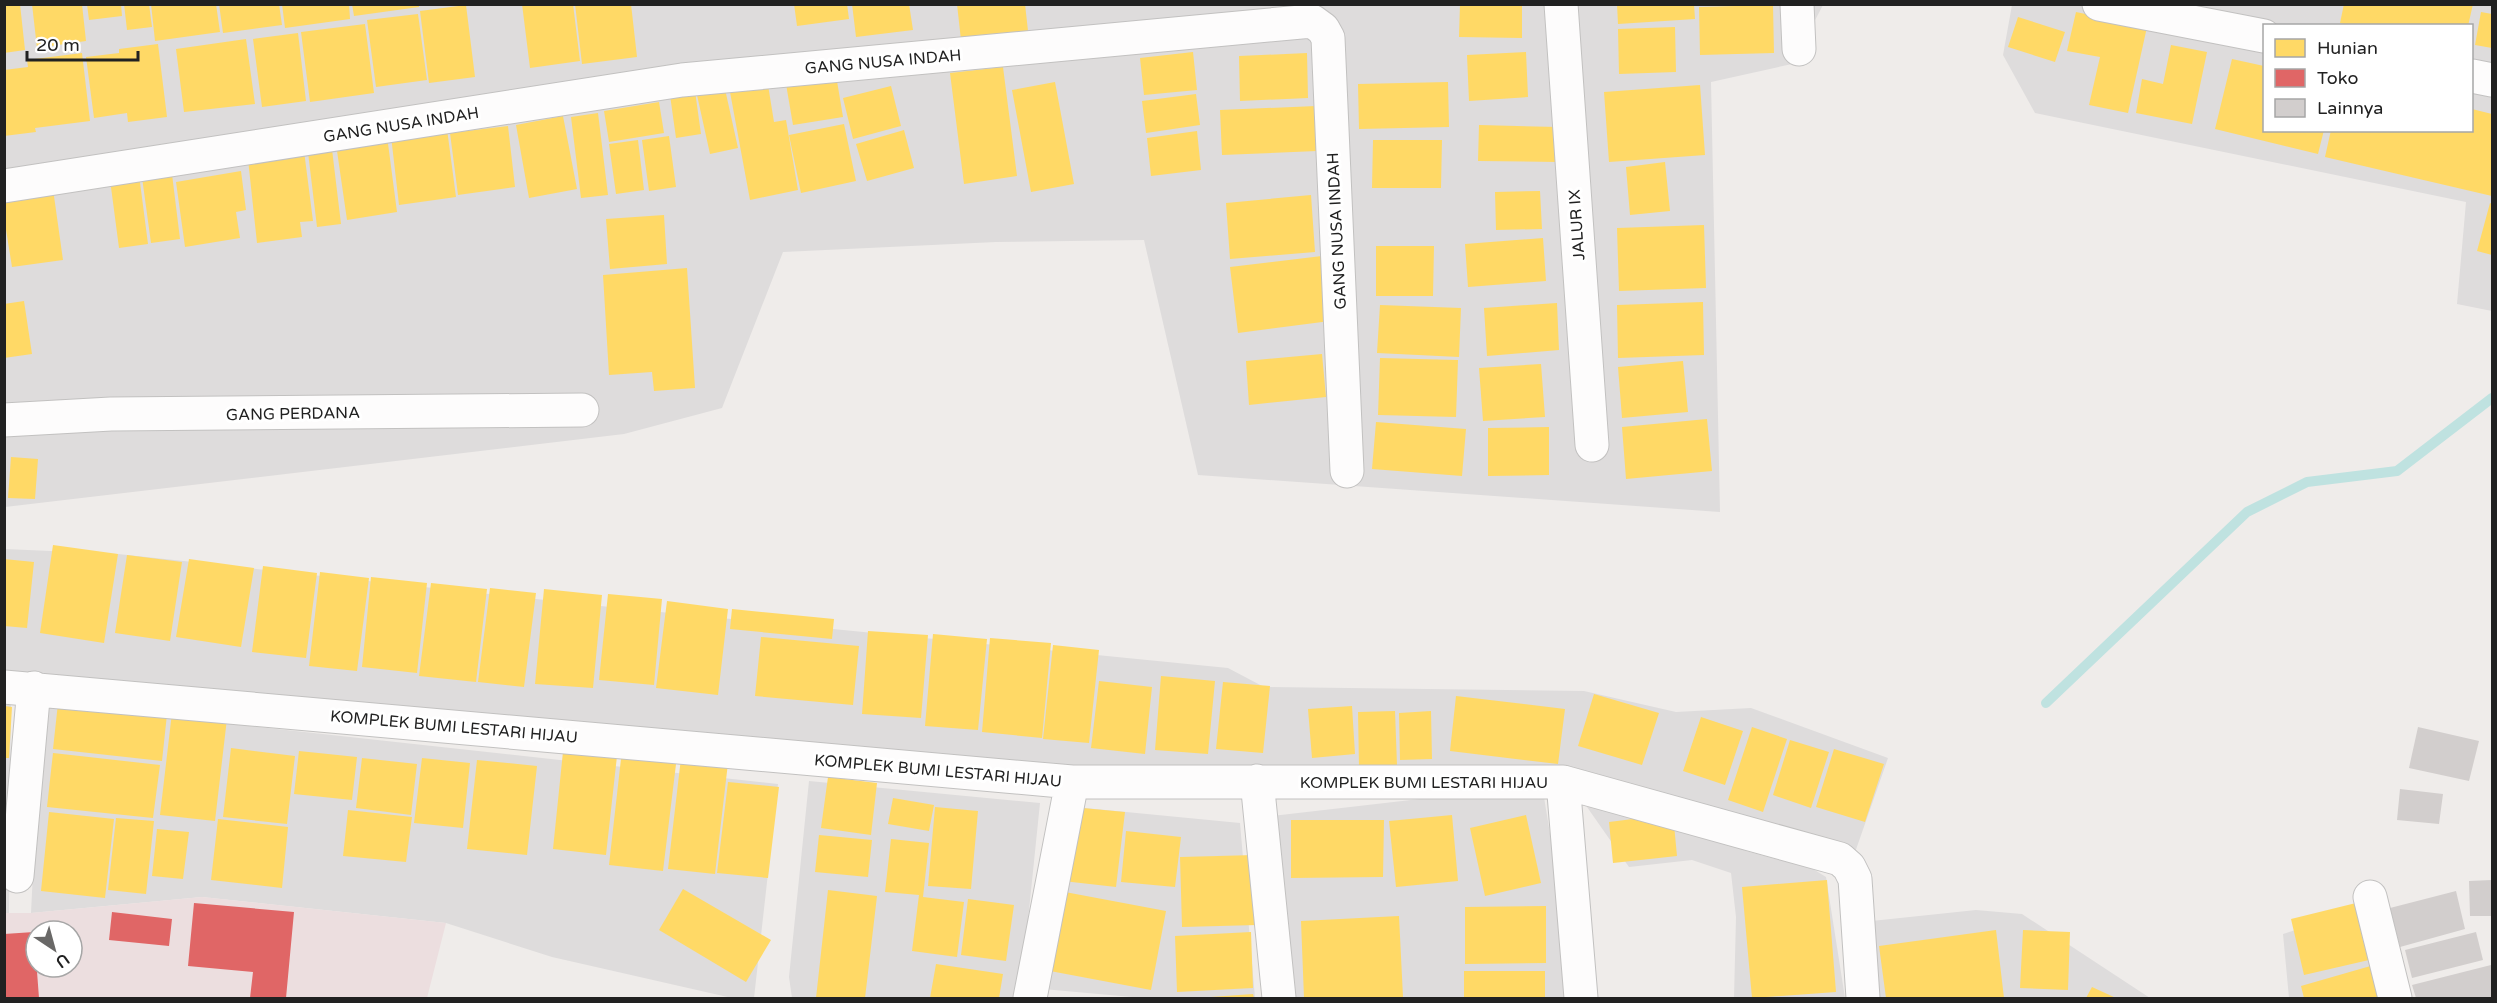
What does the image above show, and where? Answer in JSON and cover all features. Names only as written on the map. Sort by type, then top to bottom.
[{"type":"street","name":"JALUR IX","points":[[1561,4],[1592,445]]},
{"type":"street","points":[[1797,4],[1799,49]]},
{"type":"street","points":[[2099,4],[2263,36]]},
{"type":"street","name":"GANG NUSA INDAH","points":[[4,186],[682,80],[1312,21],[1323,29],[1328,38],[1347,471]]},
{"type":"street","points":[[2473,76],[2493,80]]},
{"type":"street","name":"GANG PERDANA","points":[[4,420],[111,414],[582,410]]},
{"type":"street","points":[[18,876],[19,688]]},
{"type":"street","name":"KOMPLEK BUMI LESTARI HIJAU","points":[[19,688],[1072,782],[1563,782],[1840,859],[1849,867],[1854,879],[1863,999]]},
{"type":"street","points":[[1257,781],[1279,999]]},
{"type":"street","points":[[1030,999],[1072,782]]},
{"type":"street","points":[[1563,782],[1581,999]]},
{"type":"street","points":[[2370,897],[2396,999]]},
{"type":"shaded area","points":[[4,5],[1823,5],[1792,64],[1711,82],[1720,512],[1198,475],[1144,240],[996,242],[783,252],[722,408],[624,434],[5,507]]},
{"type":"shaded area","points":[[2012,5],[2492,5],[2492,311],[2457,304],[2466,202],[2035,113],[2003,55]]},
{"type":"shaded area","points":[[5,549],[118,554],[610,607],[1228,668],[1264,687],[1584,691],[1676,712],[1751,708],[1888,758],[1852,861],[1565,773],[1273,799],[5,676]]},
{"type":"shaded area","points":[[4,699],[11,700],[9,913],[5,913]]},
{"type":"shaded area","points":[[50,704],[778,784],[754,998],[732,998],[552,957],[446,923],[202,897],[31,913],[35,832]]},
{"type":"shaded area","points":[[809,781],[1040,803],[1020,998],[792,998],[789,977]]},
{"type":"shaded area","points":[[1542,785],[1552,846],[1566,998],[1289,998],[1272,816]]},
{"type":"shaded area","points":[[1636,803],[1690,824],[1746,851],[1813,869],[1826,877],[1845,998],[1734,998],[1736,917],[1731,873],[1692,860],[1629,867],[1587,807]]},
{"type":"shaded area","points":[[1064,806],[1240,823],[1255,998],[1143,998],[1043,989]]},
{"type":"shaded area","points":[[202,897],[446,923],[427,998],[5,998],[4,913],[31,913]]},
{"type":"shaded area","points":[[2366,908],[2386,998],[2289,998],[2283,934]]},
{"type":"shaded area","points":[[1976,910],[2022,914],[2150,998],[1865,998],[1862,922]]},
{"type":"building: Hunian","points":[[4,4],[20,4],[25,50],[4,53]]},
{"type":"building: Hunian","points":[[32,4],[82,4],[86,41],[37,48]]},
{"type":"building: Hunian","points":[[87,4],[121,4],[122,16],[89,20]]},
{"type":"building: Hunian","points":[[124,4],[149,4],[152,27],[127,30]]},
{"type":"building: Hunian","points":[[151,4],[216,4],[220,32],[155,41]]},
{"type":"building: Hunian","points":[[219,4],[279,4],[282,25],[223,33]]},
{"type":"building: Hunian","points":[[282,4],[349,4],[350,19],[285,28]]},
{"type":"building: Hunian","points":[[352,4],[419,4],[419,7],[354,16]]},
{"type":"building: Hunian","points":[[522,4],[573,4],[580,61],[530,68]]},
{"type":"building: Hunian","points":[[575,4],[631,4],[637,57],[582,64]]},
{"type":"building: Hunian","points":[[794,4],[847,4],[849,19],[797,26]]},
{"type":"building: Hunian","points":[[852,4],[909,4],[913,30],[856,37]]},
{"type":"building: Hunian","points":[[957,4],[1025,4],[1028,31],[961,40]]},
{"type":"building: Hunian","points":[[1460,4],[1522,4],[1522,38],[1459,37]]},
{"type":"building: Hunian","points":[[1617,4],[1694,4],[1695,19],[1618,24]]},
{"type":"building: Hunian","points":[[2344,4],[2473,4],[2468,24],[2340,23]]},
{"type":"building: Hunian","points":[[466,5],[475,77],[429,83],[420,11]]},
{"type":"building: Hunian","points":[[1773,5],[1774,53],[1700,55],[1699,7]]},
{"type":"building: Hunian","points":[[2076,12],[2147,27],[2128,113],[2089,105],[2100,57],[2067,51]]},
{"type":"building: Hunian","points":[[2481,12],[2492,14],[2492,48],[2475,45]]},
{"type":"building: Hunian","points":[[418,14],[427,80],[376,87],[367,20]]},
{"type":"building: Hunian","points":[[2018,17],[2065,32],[2055,62],[2008,47]]},
{"type":"building: Hunian","points":[[365,24],[374,93],[310,102],[301,32]]},
{"type":"building: Hunian","points":[[1675,27],[1676,72],[1619,74],[1618,29]]},
{"type":"building: Hunian","points":[[298,33],[306,101],[262,107],[253,39]]},
{"type":"building: Hunian","points":[[246,39],[255,104],[184,112],[176,49]]},
{"type":"building: Hunian","points":[[158,44],[167,117],[128,122],[127,113],[94,118],[86,57],[119,53],[119,49]]},
{"type":"building: Hunian","points":[[2171,45],[2207,52],[2192,124],[2136,113],[2142,79],[2163,84]]},
{"type":"building: Hunian","points":[[1193,52],[1197,90],[1144,95],[1140,58]]},
{"type":"building: Hunian","points":[[1526,52],[1528,97],[1469,101],[1467,55]]},
{"type":"building: Hunian","points":[[82,53],[90,121],[35,128],[36,132],[4,136],[4,70],[28,67],[27,60]]},
{"type":"building: Hunian","points":[[1307,53],[1308,98],[1240,101],[1239,56]]},
{"type":"building: Hunian","points":[[2232,59],[2263,66],[2263,132],[2324,132],[2318,154],[2215,129]]},
{"type":"building: Hunian","points":[[1003,67],[1017,176],[964,184],[950,73]]},
{"type":"building: Hunian","points":[[836,75],[843,117],[793,125],[786,84]]},
{"type":"building: Hunian","points":[[1055,82],[1074,184],[1031,192],[1012,90]]},
{"type":"building: Hunian","points":[[1448,82],[1449,127],[1359,129],[1358,84]]},
{"type":"building: Hunian","points":[[768,85],[774,122],[786,120],[798,190],[750,200],[730,92]]},
{"type":"building: Hunian","points":[[1700,85],[1705,155],[1609,162],[1604,92]]},
{"type":"building: Hunian","points":[[891,86],[901,126],[853,139],[843,98]]},
{"type":"building: Hunian","points":[[725,89],[738,148],[710,154],[697,95]]},
{"type":"building: Hunian","points":[[695,91],[701,134],[676,138],[670,95]]},
{"type":"building: Hunian","points":[[1196,94],[1200,125],[1146,133],[1142,101]]},
{"type":"building: Hunian","points":[[659,102],[664,133],[609,142],[604,111]]},
{"type":"building: Hunian","points":[[1316,106],[1317,151],[1222,155],[1220,110]]},
{"type":"building: Hunian","points":[[2473,109],[2492,114],[2492,196],[2325,157],[2331,132],[2473,132]]},
{"type":"building: Hunian","points":[[598,113],[608,195],[581,198],[571,117]]},
{"type":"building: Hunian","points":[[563,116],[577,189],[529,198],[516,125]]},
{"type":"building: Hunian","points":[[844,124],[856,181],[801,193],[789,135]]},
{"type":"building: Hunian","points":[[1479,125],[1559,127],[1558,162],[1478,161]]},
{"type":"building: Hunian","points":[[508,126],[515,187],[458,195],[450,133]]},
{"type":"building: Hunian","points":[[447,129],[456,197],[399,205],[391,136]]},
{"type":"building: Hunian","points":[[904,130],[914,168],[867,181],[856,144]]},
{"type":"building: Hunian","points":[[1197,131],[1201,170],[1151,176],[1147,138]]},
{"type":"building: Hunian","points":[[387,136],[397,212],[347,220],[336,144]]},
{"type":"building: Hunian","points":[[669,136],[676,187],[649,191],[642,140]]},
{"type":"building: Hunian","points":[[638,140],[644,190],[616,194],[609,144]]},
{"type":"building: Hunian","points":[[1373,140],[1442,140],[1441,188],[1372,188]]},
{"type":"building: Hunian","points":[[331,141],[341,224],[317,227],[307,144]]},
{"type":"building: Hunian","points":[[303,143],[313,221],[300,222],[302,237],[257,243],[247,150]]},
{"type":"building: Hunian","points":[[1665,162],[1670,211],[1630,215],[1626,167]]},
{"type":"building: Hunian","points":[[171,166],[180,239],[151,243],[141,170]]},
{"type":"building: Hunian","points":[[138,167],[148,244],[119,248],[109,172]]},
{"type":"building: Hunian","points":[[241,171],[246,210],[236,212],[240,238],[185,247],[176,182]]},
{"type":"building: Hunian","points":[[53,189],[63,260],[12,267],[4,217],[4,196]]},
{"type":"building: Hunian","points":[[1540,191],[1542,229],[1496,230],[1495,192]]},
{"type":"building: Hunian","points":[[1311,195],[1315,252],[1230,259],[1226,203]]},
{"type":"building: Hunian","points":[[2490,203],[2492,204],[2492,255],[2477,251]]},
{"type":"building: Hunian","points":[[664,215],[667,264],[610,269],[606,219]]},
{"type":"building: Hunian","points":[[1704,225],[1706,288],[1619,291],[1617,228]]},
{"type":"building: Hunian","points":[[1543,238],[1546,281],[1468,287],[1465,244]]},
{"type":"building: Hunian","points":[[1376,246],[1434,246],[1433,296],[1376,296]]},
{"type":"building: Hunian","points":[[1322,256],[1330,321],[1238,333],[1230,267]]},
{"type":"building: Hunian","points":[[687,268],[695,388],[654,391],[652,372],[609,375],[603,275]]},
{"type":"building: Hunian","points":[[24,301],[32,354],[4,358],[4,304]]},
{"type":"building: Hunian","points":[[1703,302],[1704,355],[1618,358],[1617,305]]},
{"type":"building: Hunian","points":[[1557,303],[1559,350],[1487,356],[1484,308]]},
{"type":"building: Hunian","points":[[1380,305],[1461,308],[1459,357],[1377,353]]},
{"type":"building: Hunian","points":[[1322,354],[1326,397],[1249,405],[1246,361]]},
{"type":"building: Hunian","points":[[1380,358],[1458,360],[1456,417],[1378,415]]},
{"type":"building: Hunian","points":[[1683,361],[1688,412],[1622,418],[1618,367]]},
{"type":"building: Hunian","points":[[1541,364],[1545,417],[1483,421],[1479,368]]},
{"type":"building: Hunian","points":[[1707,419],[1712,471],[1626,479],[1622,427]]},
{"type":"building: Hunian","points":[[1376,422],[1466,429],[1462,476],[1372,469]]},
{"type":"building: Hunian","points":[[1549,427],[1549,475],[1488,476],[1488,428]]},
{"type":"building: Hunian","points":[[11,457],[38,459],[35,499],[8,498]]},
{"type":"building: Hunian","points":[[53,545],[118,554],[104,643],[40,633]]},
{"type":"building: Hunian","points":[[127,555],[182,562],[170,641],[115,633]]},
{"type":"building: Hunian","points":[[4,559],[34,562],[27,628],[4,626]]},
{"type":"building: Hunian","points":[[189,559],[254,568],[241,647],[176,637]]},
{"type":"building: Hunian","points":[[263,566],[317,573],[306,658],[252,652]]},
{"type":"building: Hunian","points":[[320,572],[369,578],[357,671],[309,666]]},
{"type":"building: Hunian","points":[[371,577],[427,583],[417,673],[362,667]]},
{"type":"building: Hunian","points":[[431,583],[487,589],[476,682],[419,676]]},
{"type":"building: Hunian","points":[[490,588],[536,593],[524,687],[478,682]]},
{"type":"building: Hunian","points":[[544,589],[602,595],[593,688],[535,684]]},
{"type":"building: Hunian","points":[[608,594],[662,599],[654,685],[599,680]]},
{"type":"building: Hunian","points":[[667,601],[728,609],[718,695],[656,688]]},
{"type":"building: Hunian","points":[[732,609],[834,619],[832,639],[730,629]]},
{"type":"building: Hunian","points":[[868,631],[928,635],[921,718],[862,714]]},
{"type":"building: Hunian","points":[[933,634],[987,639],[978,730],[925,726]]},
{"type":"building: Hunian","points":[[761,637],[859,646],[853,705],[755,696]]},
{"type":"building: Hunian","points":[[990,638],[1051,643],[1042,738],[982,732]]},
{"type":"building: Hunian","points":[[1053,645],[1099,650],[1089,743],[1043,739]]},
{"type":"building: Hunian","points":[[1161,676],[1215,681],[1208,754],[1155,750]]},
{"type":"building: Hunian","points":[[1099,681],[1152,687],[1145,754],[1091,748]]},
{"type":"building: Hunian","points":[[1223,682],[1270,686],[1263,753],[1216,749]]},
{"type":"building: Hunian","points":[[59,694],[168,705],[162,761],[53,749]]},
{"type":"building: Hunian","points":[[1594,694],[1659,713],[1642,765],[1578,746]]},
{"type":"building: Hunian","points":[[1456,696],[1565,709],[1558,764],[1450,751]]},
{"type":"building: Hunian","points":[[173,704],[228,710],[215,821],[160,815]]},
{"type":"building: Hunian","points":[[4,706],[12,707],[9,758],[4,758]]},
{"type":"building: Hunian","points":[[1352,706],[1355,754],[1312,758],[1308,709]]},
{"type":"building: Hunian","points":[[1395,711],[1397,765],[1359,767],[1358,712]]},
{"type":"building: Hunian","points":[[1431,711],[1432,759],[1400,760],[1399,713]]},
{"type":"building: Hunian","points":[[1701,717],[1743,731],[1725,785],[1683,771]]},
{"type":"building: Hunian","points":[[1752,727],[1787,739],[1763,812],[1728,800]]},
{"type":"building: Hunian","points":[[1790,740],[1829,752],[1811,808],[1773,795]]},
{"type":"building: Hunian","points":[[564,742],[618,747],[606,855],[553,849]]},
{"type":"building: Hunian","points":[[231,748],[295,756],[287,824],[223,817]]},
{"type":"building: Hunian","points":[[1834,749],[1884,764],[1865,822],[1816,807]]},
{"type":"building: Hunian","points":[[622,750],[677,756],[663,871],[609,865]]},
{"type":"building: Hunian","points":[[299,751],[357,757],[352,800],[294,794]]},
{"type":"building: Hunian","points":[[53,753],[160,765],[153,818],[47,807]]},
{"type":"building: Hunian","points":[[362,758],[417,764],[411,815],[356,808]]},
{"type":"building: Hunian","points":[[422,758],[470,763],[463,828],[414,823]]},
{"type":"building: Hunian","points":[[681,758],[728,763],[715,874],[668,869]]},
{"type":"building: Hunian","points":[[477,760],[537,766],[527,855],[467,849]]},
{"type":"building: Hunian","points":[[828,777],[877,783],[871,835],[821,828]]},
{"type":"building: Hunian","points":[[728,782],[779,787],[768,878],[717,873]]},
{"type":"building: Hunian","points":[[893,798],[934,805],[929,831],[888,824]]},
{"type":"building: Hunian","points":[[935,807],[978,811],[971,889],[928,886]]},
{"type":"building: Hunian","points":[[1072,807],[1125,812],[1116,887],[1063,881]]},
{"type":"building: Hunian","points":[[348,810],[412,817],[406,862],[343,856]]},
{"type":"building: Hunian","points":[[49,812],[114,819],[105,898],[41,891]]},
{"type":"building: Hunian","points":[[1673,814],[1677,856],[1613,863],[1609,822]]},
{"type":"building: Hunian","points":[[1452,815],[1458,881],[1396,887],[1389,821]]},
{"type":"building: Hunian","points":[[1526,815],[1541,883],[1485,896],[1470,828]]},
{"type":"building: Hunian","points":[[116,818],[154,821],[146,894],[108,890]]},
{"type":"building: Hunian","points":[[218,819],[288,827],[282,888],[211,880]]},
{"type":"building: Hunian","points":[[1291,820],[1384,820],[1383,877],[1291,878]]},
{"type":"building: Hunian","points":[[157,829],[189,832],[183,879],[152,876]]},
{"type":"building: Hunian","points":[[1126,831],[1181,837],[1175,887],[1121,882]]},
{"type":"building: Hunian","points":[[819,835],[872,840],[868,877],[815,872]]},
{"type":"building: Hunian","points":[[891,839],[929,843],[923,897],[964,902],[957,957],[912,951],[919,895],[885,892]]},
{"type":"building: Hunian","points":[[1255,855],[1257,925],[1182,927],[1180,857]]},
{"type":"building: Hunian","points":[[1827,880],[1836,992],[1752,998],[1742,887]]},
{"type":"building: Hunian","points":[[683,889],[771,940],[746,982],[659,930]]},
{"type":"building: Hunian","points":[[828,890],[877,896],[865,998],[816,998]]},
{"type":"building: Hunian","points":[[1065,892],[1166,911],[1151,990],[1050,971]]},
{"type":"building: Hunian","points":[[968,899],[1014,905],[1006,961],[961,955]]},
{"type":"building: Hunian","points":[[2356,903],[2369,960],[2304,975],[2291,919]]},
{"type":"building: Hunian","points":[[1546,906],[1546,963],[1465,964],[1465,907]]},
{"type":"building: Hunian","points":[[1399,916],[1403,997],[1304,998],[1301,921]]},
{"type":"building: Hunian","points":[[1996,930],[2004,998],[1886,998],[1879,946]]},
{"type":"building: Hunian","points":[[2023,930],[2070,932],[2068,990],[2020,988]]},
{"type":"building: Hunian","points":[[1251,932],[1253,988],[1177,992],[1175,936]]},
{"type":"building: Hunian","points":[[936,964],[1003,974],[999,998],[930,998]]},
{"type":"building: Hunian","points":[[2374,965],[2383,998],[2304,998],[2301,986]]},
{"type":"building: Hunian","points":[[1464,971],[1545,971],[1545,998],[1464,998]]},
{"type":"building: Hunian","points":[[2092,987],[2116,998],[2086,998]]},
{"type":"building: Hunian","points":[[1253,994],[1254,998],[1211,998],[1211,997]]},
{"type":"building: Toko","points":[[194,903],[294,912],[286,998],[250,998],[253,972],[188,966]]},
{"type":"building: Toko","points":[[112,912],[172,919],[169,946],[109,940]]},
{"type":"building: Toko","points":[[24,933],[24,979],[38,979],[39,998],[4,998],[4,934]]},
{"type":"building: Lainnya","points":[[2418,727],[2479,741],[2469,781],[2409,768]]},
{"type":"building: Lainnya","points":[[2400,789],[2443,794],[2439,824],[2397,820]]},
{"type":"building: Lainnya","points":[[2492,880],[2492,916],[2470,916],[2469,881]]},
{"type":"building: Lainnya","points":[[2456,891],[2465,929],[2400,947],[2390,908]]},
{"type":"building: Lainnya","points":[[2476,932],[2483,960],[2412,978],[2405,950]]},
{"type":"building: Lainnya","points":[[2491,965],[2492,997],[2416,998],[2412,985]]},
{"type":"waterway","points":[[2046,703],[2247,512],[2307,482],[2397,471],[2492,398]]}]
